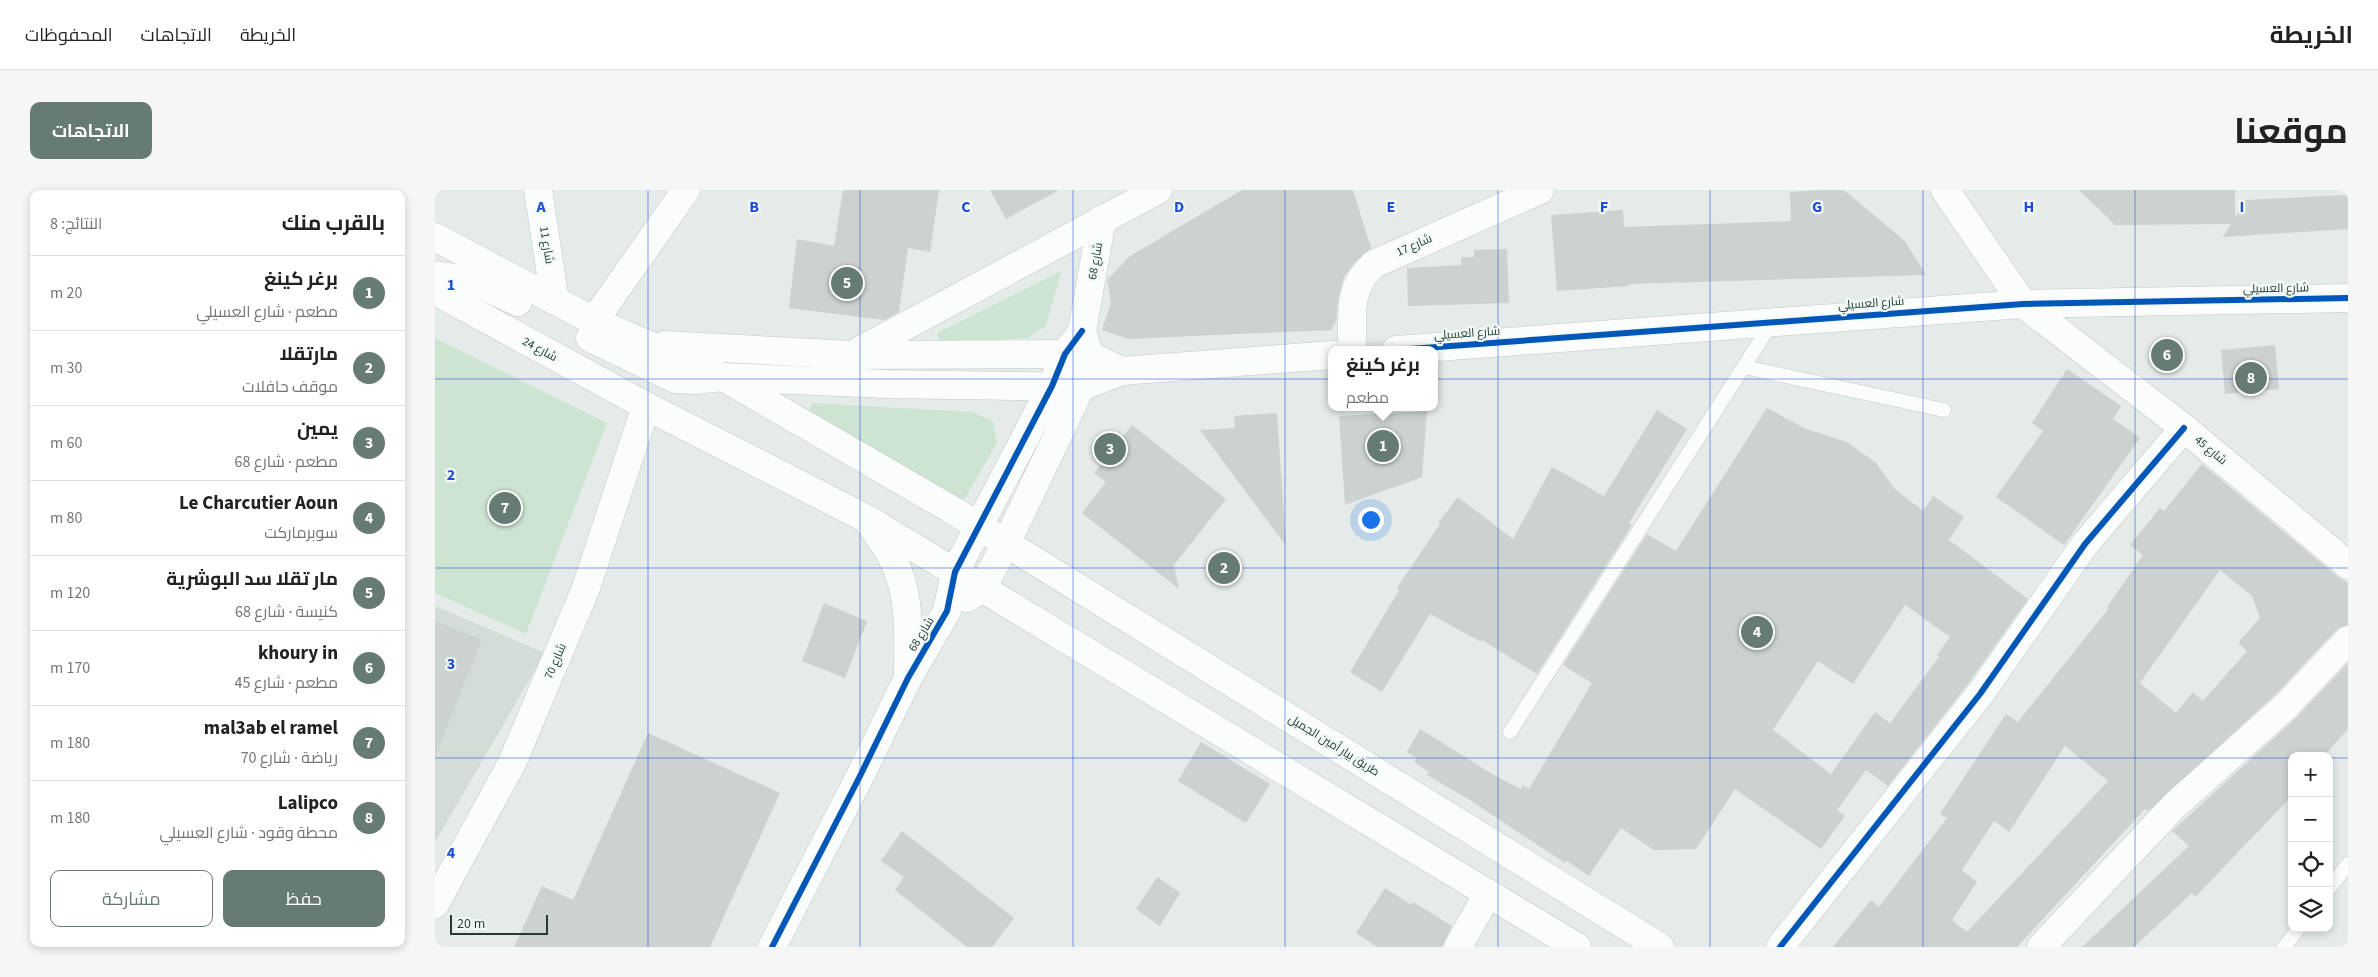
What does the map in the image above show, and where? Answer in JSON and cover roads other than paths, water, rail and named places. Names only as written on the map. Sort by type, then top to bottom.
[{"type":"street","name":"شارع 11","points":[[538,190],[555,301]]},
{"type":"street","points":[[594,321],[686,190]]},
{"type":"street","points":[[851,355],[873,345],[1158,190]]},
{"type":"street","name":"شارع 17","points":[[1353,346],[1353,297],[1355,288],[1361,278],[1374,264],[1540,190]]},
{"type":"street","name":"شارع 45","points":[[1945,190],[2023,304],[2184,428],[2348,565]]},
{"type":"street","name":"شارع 68","points":[[947,611],[982,588],[1006,544],[1081,387],[1079,347],[1102,219]]},
{"type":"street","points":[[435,237],[594,321],[723,377]]},
{"type":"street","points":[[435,275],[470,280],[489,287],[675,379],[695,380],[723,377],[887,384],[1081,387],[1122,371],[1328,355]]},
{"type":"street","name":"شارع 24","points":[[435,291],[646,406],[867,519],[982,588]]},
{"type":"street","name":"شارع العسيلي","points":[[1438,347],[2023,304],[2348,298]]},
{"type":"street","points":[[647,344],[851,355],[1079,347],[1122,371]]},
{"type":"street","name":"شارع 68","points":[[772,947],[908,678],[947,611],[955,572],[1052,386],[1079,347]]},
{"type":"street","name":"طريق بيار أمين الجميل","points":[[723,377],[949,508],[1660,947]]},
{"type":"street","name":"شارع 70","points":[[435,904],[516,755],[586,588],[646,406]]},
{"type":"street","points":[[1780,947],[1980,694],[2085,544],[2184,428]]},
{"type":"street","points":[[867,519],[887,549],[900,574],[908,638],[908,678]]},
{"type":"street","points":[[982,588],[1577,947]]},
{"type":"street","points":[[2041,947],[2174,806],[2287,705],[2348,640]]},
{"type":"street","points":[[1458,947],[1488,893]]},
{"type":"lane","points":[[1510,732],[1773,321]]},
{"type":"lane","points":[[1745,367],[1944,410]]},
{"type":"lane","points":[[2331,887],[2348,864]]},
{"type":"lane","points":[[2285,947],[2296,932]]},
{"type":"place","name":"مار تقلا سد البوشرية","points":[[847,283]]},
{"type":"place","name":"khoury in","points":[[2167,355]]},
{"type":"place","name":"Lalipco","points":[[2251,378]]},
{"type":"place","name":"برغر كينغ","points":[[1383,446]]},
{"type":"place","name":"يمين","points":[[1110,449]]},
{"type":"place","name":"mal3ab el ramel","points":[[505,508]]},
{"type":"place","name":"مارتقلا","points":[[1224,568]]},
{"type":"place","name":"Le Charcutier Aoun","points":[[1757,632]]}]
